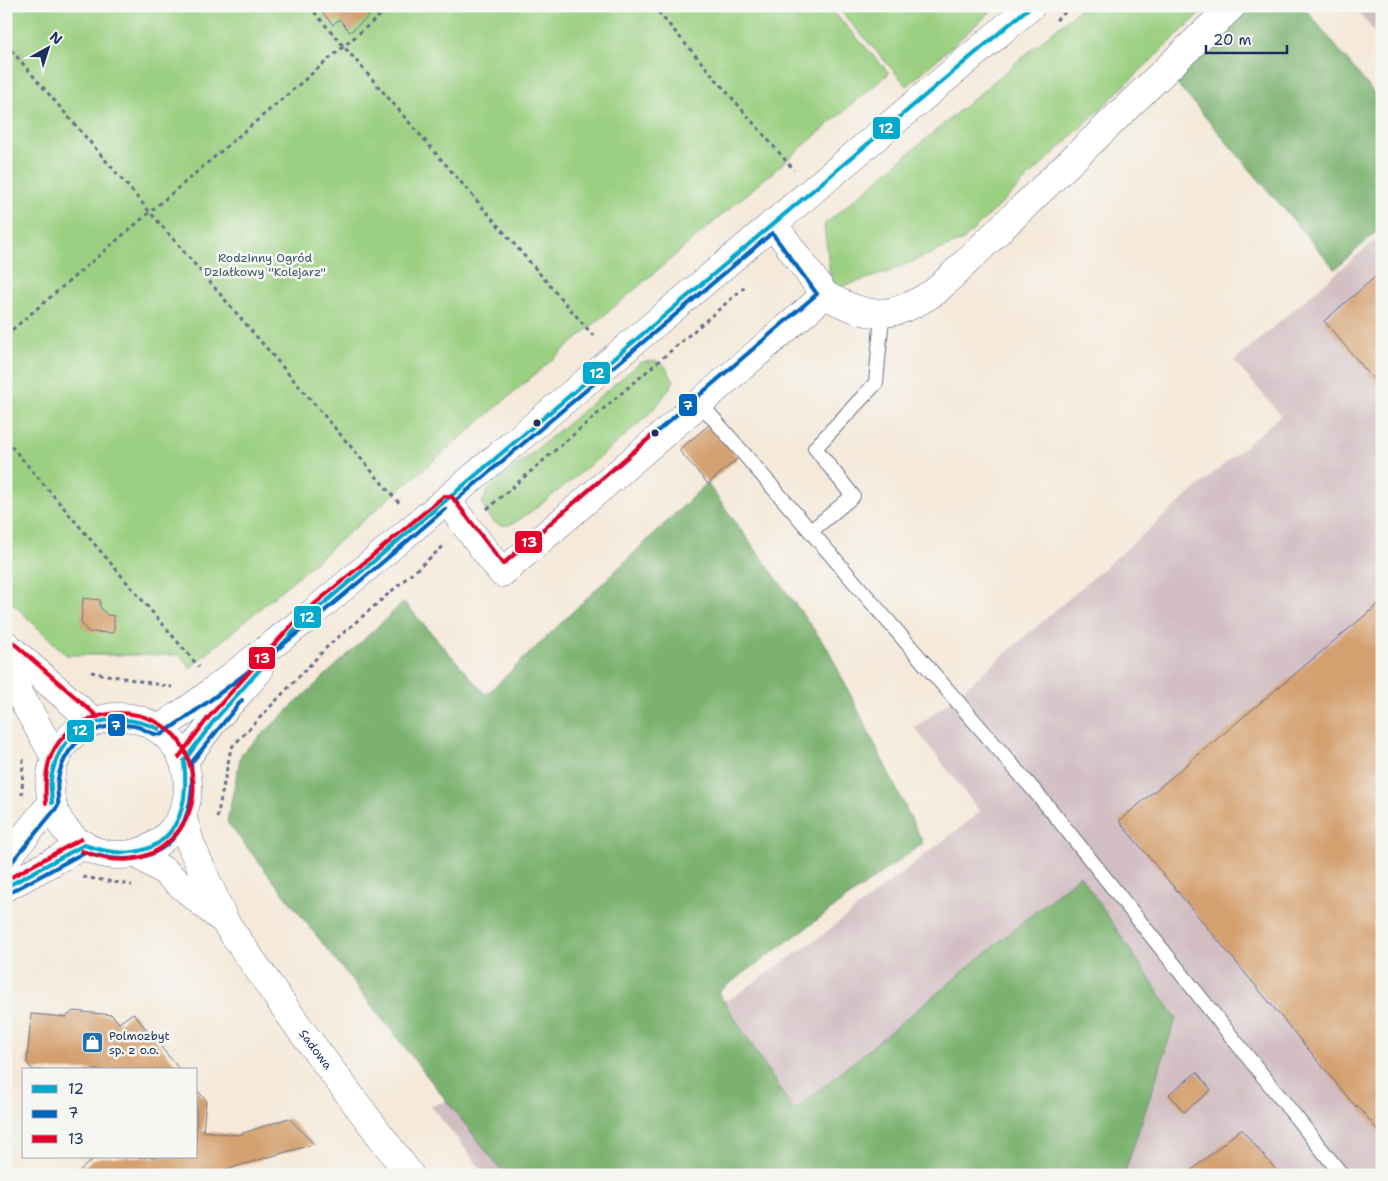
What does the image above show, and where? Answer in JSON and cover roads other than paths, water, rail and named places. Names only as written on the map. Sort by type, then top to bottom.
[{"type":"main road","points":[[159,729],[196,704],[303,622],[1031,6]]},
{"type":"main road","points":[[773,224],[825,295],[844,305],[882,315],[911,307],[936,291],[1232,6]]},
{"type":"main road","points":[[447,501],[468,526],[502,573],[825,295]]},
{"type":"main road","points":[[184,761],[214,722],[303,622]]},
{"type":"main road","points":[[6,645],[94,722]]},
{"type":"main road","points":[[6,670],[56,759]]},
{"type":"main road","points":[[116,717],[138,720],[159,729],[174,744],[184,761],[188,779],[187,798],[182,815],[171,832],[155,845],[136,853],[109,854],[84,845],[70,834],[59,820],[52,803],[51,781],[56,759],[71,737],[94,722],[116,717]]},
{"type":"main road","points":[[6,859],[52,803]]},
{"type":"main road","name":"Sadowa","points":[[182,815],[192,845],[225,922],[300,1029],[410,1175]]},
{"type":"main road","points":[[6,887],[84,845]]},
{"type":"main road","name":"Sadowa","points":[[136,853],[164,870],[225,922]]},
{"type":"lane","points":[[811,531],[853,496],[815,448],[876,384],[882,315]]},
{"type":"lane","points":[[700,404],[1050,809],[1342,1175]]},
{"type":"place","name":"Polmozbyt sp. z o.o.","points":[[93,1043]]},
{"type":"park label","name":"Rodzinny Ogród Działkowy \"Kolejarz\"","points":[[265,265]]}]
